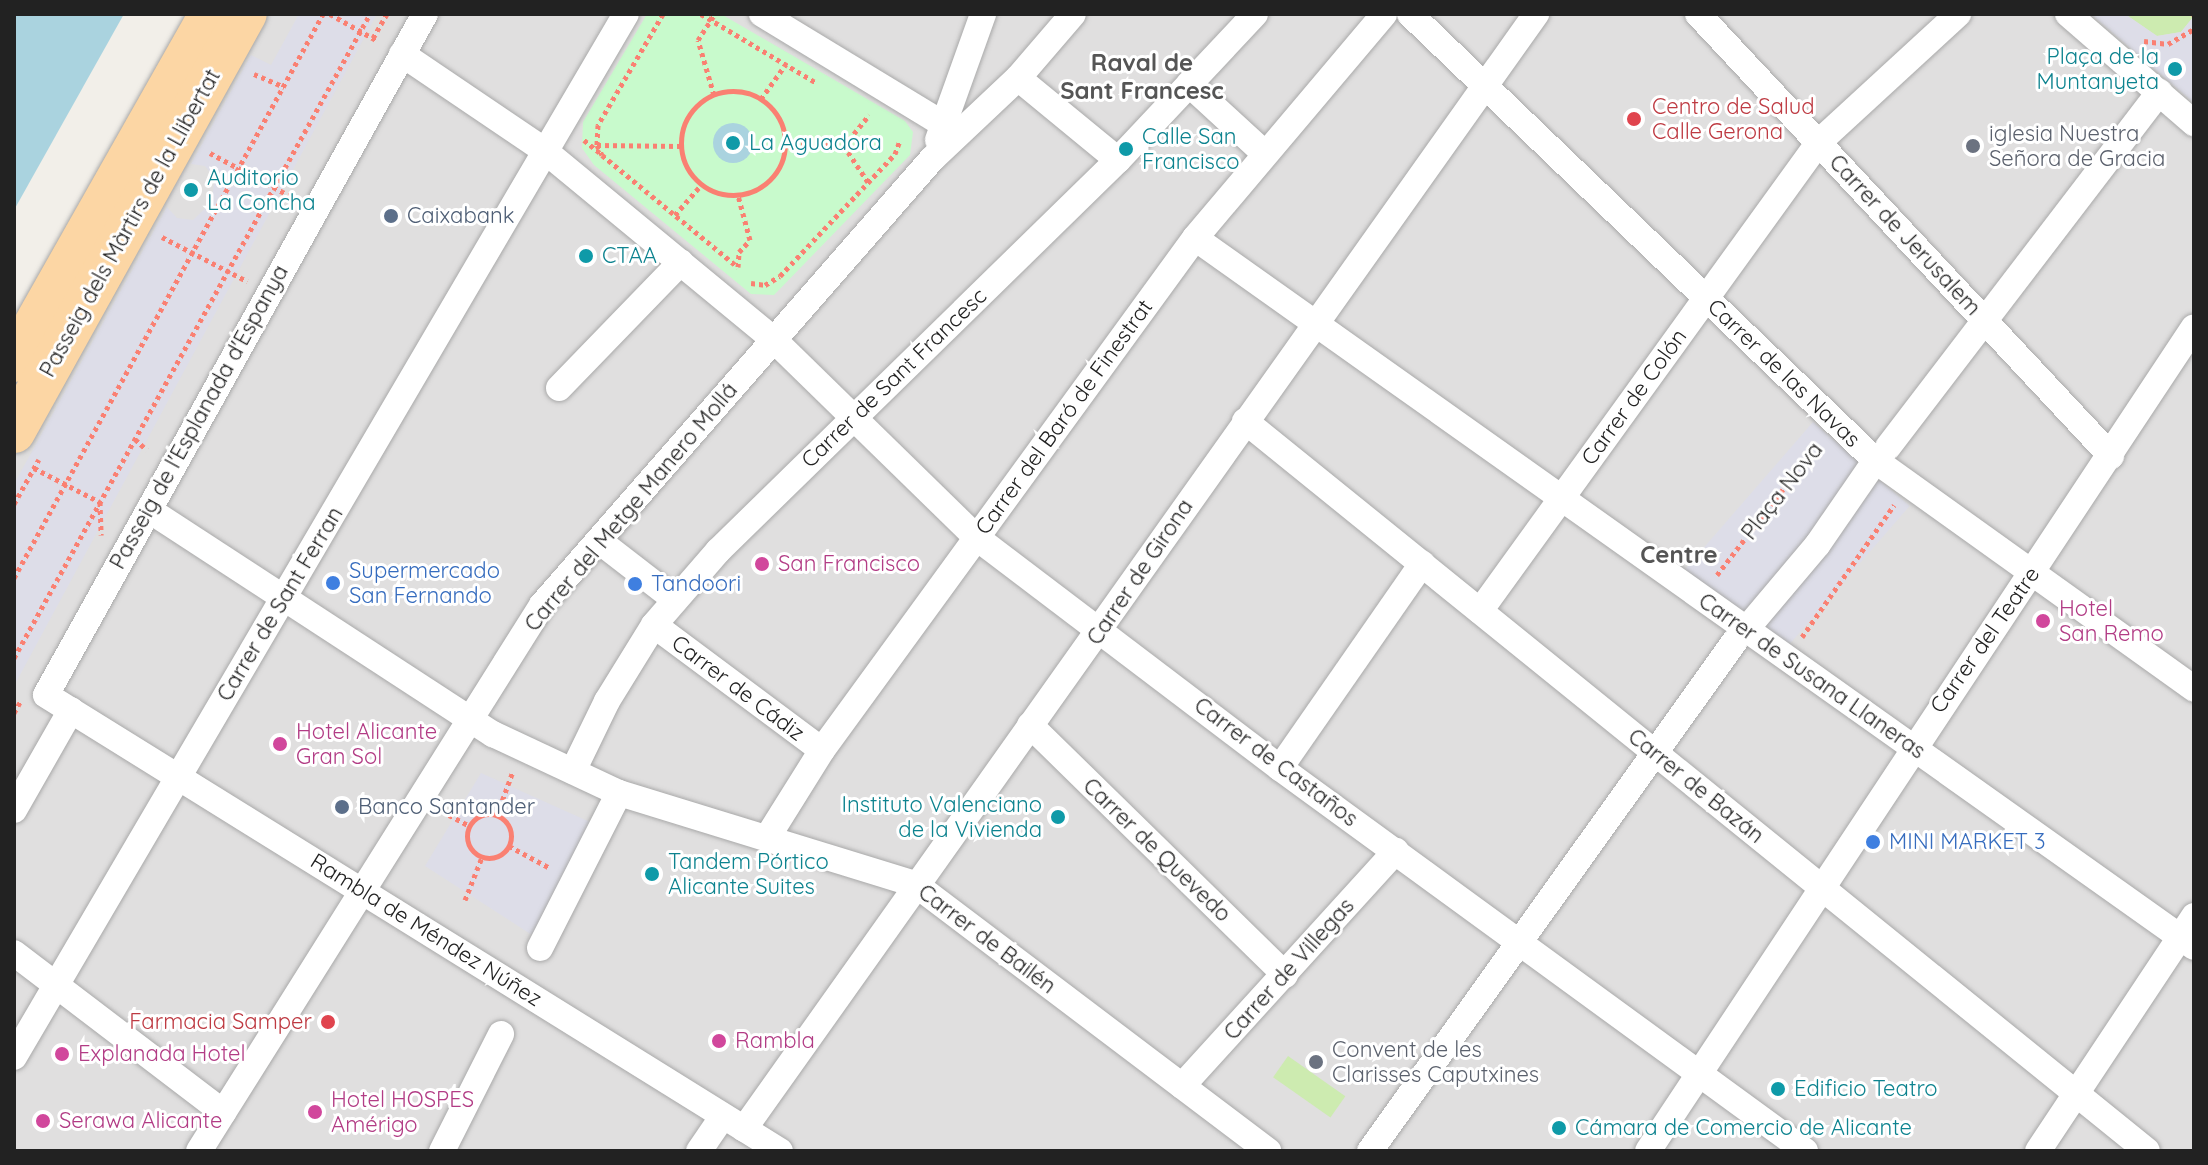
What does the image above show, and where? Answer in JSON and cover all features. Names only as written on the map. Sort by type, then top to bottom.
[{"type":"main road","name":"Passeig dels Màrtirs de la Llibertat","points":[[14,361],[210,14]]},
{"type":"main road","name":"Passeig dels Màrtirs de la Llibertat","points":[[28,443],[246,14]]},
{"type":"street","name":"Passeig de l'Esplanada d'Espanya","points":[[71,710],[46,695],[425,14]]},
{"type":"street","name":"Carrer de Sant Ferran","points":[[14,1057],[626,14]]},
{"type":"street","points":[[762,14],[943,124]]},
{"type":"street","points":[[932,159],[983,14]]},
{"type":"street","name":"Carrer del Metge Manero Mollá","points":[[199,1151],[360,888],[542,605],[932,159],[1018,78],[1073,14]]},
{"type":"street","name":"Carrer de Sant Francesc","points":[[573,771],[607,701],[654,625],[674,599],[854,417],[1118,160],[1255,14]]},
{"type":"street","name":"Carrer del Baró de Finestrat","points":[[767,838],[822,750],[1195,238],[1263,152],[1384,14]]},
{"type":"street","name":"Carrer de las Navas","points":[[1410,14],[1876,461],[2194,689]]},
{"type":"street","name":"Carrer de Girona","points":[[699,1151],[734,1123],[915,884],[1090,646],[1097,627],[1536,14]]},
{"type":"street","name":"Carrer de Jerusalem","points":[[1698,14],[2111,456]]},
{"type":"street","name":"Carrer de Colón","points":[[1480,611],[1819,142],[1958,14]]},
{"type":"street","points":[[2068,14],[2194,123]]},
{"type":"street","name":"Carrer de Castaños","points":[[402,54],[545,151],[774,340],[977,538],[1280,768],[1805,1151]]},
{"type":"street","points":[[1018,78],[1118,160]]},
{"type":"street","points":[[1189,84],[1263,152]]},
{"type":"street","points":[[1888,447],[2159,92]]},
{"type":"street","name":"Carrer de Susana Llaneras","points":[[1195,238],[1912,747],[2189,933]]},
{"type":"street","points":[[559,388],[681,262]]},
{"type":"street","name":"Carrer del Teatre","points":[[1648,1151],[1912,747],[2111,456],[2194,327]]},
{"type":"street","name":"Carrer de Bazán","points":[[1245,421],[2147,1151]]},
{"type":"street","points":[[1754,620],[1818,544],[1869,470]]},
{"type":"street","name":"Carrer de Bailén","points":[[149,510],[467,719],[522,748],[619,793],[915,884],[1268,1151]]},
{"type":"street","points":[[599,541],[674,599]]},
{"type":"street","points":[[1280,768],[1422,564]]},
{"type":"street","name":"Carrer de Cádiz","points":[[654,625],[822,750]]},
{"type":"street","points":[[1370,1151],[1735,641]]},
{"type":"street","points":[[14,810],[71,710]]},
{"type":"street","name":"Rambla de Méndez Núñez","points":[[71,710],[780,1151]]},
{"type":"street","name":"Carrer de Quevedo","points":[[1030,725],[1285,975]]},
{"type":"street","points":[[540,948],[619,793]]},
{"type":"street","name":"Carrer de Villegas","points":[[1182,1086],[1396,851]]},
{"type":"street","points":[[2038,1151],[2189,933]]},
{"type":"street","points":[[14,953],[223,1112]]},
{"type":"street","points":[[442,1151],[501,1034]]},
{"type":"path","points":[[14,578],[323,14]]},
{"type":"path","points":[[330,14],[373,38],[387,14]]},
{"type":"path","points":[[14,658],[370,14]]},
{"type":"path","points":[[602,155],[597,145],[598,125],[663,14]]},
{"type":"path","points":[[701,14],[713,17],[821,86]]},
{"type":"path","points":[[713,17],[698,40],[714,95]]},
{"type":"path","points":[[2137,35],[2147,43],[2168,44],[2194,29]]},
{"type":"path","points":[[761,99],[785,65]]},
{"type":"path","points":[[248,85],[255,71],[284,87]]},
{"type":"path","points":[[738,92],[761,99],[779,118],[785,143],[772,178],[738,195],[701,185],[686,166],[681,146],[691,113],[714,95],[738,92]]},
{"type":"path","points":[[857,108],[881,123]]},
{"type":"path","points":[[844,146],[869,115]]},
{"type":"path","points":[[894,130],[900,140]]},
{"type":"path","points":[[218,139],[210,153],[286,193]]},
{"type":"path","points":[[583,139],[738,267],[746,280],[765,285]]},
{"type":"path","points":[[900,140],[908,140]]},
{"type":"path","points":[[765,285],[895,154],[900,140]]},
{"type":"path","points":[[785,143],[844,146]]},
{"type":"path","points":[[597,145],[681,146]]},
{"type":"path","points":[[844,146],[868,182]]},
{"type":"path","points":[[669,222],[701,185]]},
{"type":"path","points":[[738,195],[750,240],[739,252],[738,267]]},
{"type":"path","points":[[156,250],[163,236],[240,277]]},
{"type":"path","points":[[765,285],[767,294]]},
{"type":"path","name":"Plaça Nova","points":[[1707,587],[1826,434]]},
{"type":"path","points":[[135,439],[149,446]]},
{"type":"path","points":[[14,504],[34,468],[28,443]]},
{"type":"path","points":[[34,468],[100,502]]},
{"type":"path","points":[[1794,648],[1900,497]]},
{"type":"path","points":[[100,502],[101,537]]},
{"type":"path","points":[[497,815],[522,748]]},
{"type":"path","points":[[449,815],[470,826]]},
{"type":"path","points":[[482,857],[469,844],[470,826],[479,817],[497,815]]},
{"type":"path","points":[[482,857],[500,855],[509,846],[510,828],[497,815]]},
{"type":"path","points":[[509,846],[574,880]]},
{"type":"path","points":[[465,900],[482,857]]},
{"type":"shaded area","points":[[195,14],[2194,14],[2194,1151],[14,1151],[14,332]]},
{"type":"shaded area","points":[[299,14],[377,14],[14,686],[14,484],[167,207],[177,218],[193,220],[211,203],[215,178],[205,166],[191,164],[251,55],[271,65]]},
{"type":"shaded area","name":"Plaça de la Muntanyeta","points":[[2091,14],[2125,14],[2157,36],[2181,32],[2194,16],[2194,103]]},
{"type":"shaded area","points":[[1813,422],[1910,506],[1782,653],[1685,569]]},
{"type":"shaded area","points":[[481,773],[590,822],[532,935],[425,866]]},
{"type":"green space","points":[[647,14],[721,14],[905,121],[913,132],[910,155],[774,295],[751,294],[594,165],[582,148],[583,122]]},
{"type":"green space","points":[[2125,14],[2194,16],[2181,32],[2157,36]]},
{"type":"green space","points":[[1288,1056],[1345,1096],[1330,1117],[1273,1077]]},
{"type":"water","points":[[14,14],[124,14],[14,210]]},
{"type":"water","points":[[733,123],[747,129],[753,143],[747,157],[733,163],[719,157],[713,143],[719,129]]},
{"type":"place","name":"Plaça de la Muntanyeta","points":[[2175,69]]},
{"type":"place","name":"Centro de Salud Calle Gerona","points":[[1634,119]]},
{"type":"place","name":"La Aguadora","points":[[733,143]]},
{"type":"place","name":"iglesia Nuestra Señora de Gracia","points":[[1973,146]]},
{"type":"place","name":"Calle San Francisco","points":[[1126,149]]},
{"type":"place","name":"Auditorio La Concha","points":[[191,190]]},
{"type":"place","name":"Caixabank","points":[[391,216]]},
{"type":"place","name":"CTAA","points":[[586,256]]},
{"type":"place","name":"San Francisco","points":[[762,564]]},
{"type":"place","name":"Supermercado San Fernando","points":[[333,583]]},
{"type":"place","name":"Tandoori","points":[[635,584]]},
{"type":"place","name":"Hotel San Remo","points":[[2043,621]]},
{"type":"place","name":"Hotel Alicante Gran Sol","points":[[280,744]]},
{"type":"place","name":"Banco Santander","points":[[342,807]]},
{"type":"place","name":"Instituto Valenciano de la Vivienda","points":[[1058,817]]},
{"type":"place","name":"MINI MARKET 3","points":[[1873,842]]},
{"type":"place","name":"Tandem Pórtico Alicante Suites","points":[[652,874]]},
{"type":"place","name":"Farmacia Samper","points":[[328,1022]]},
{"type":"place","name":"Rambla","points":[[719,1041]]},
{"type":"place","name":"Explanada Hotel","points":[[62,1054]]},
{"type":"place","name":"Convent de les Clarisses Caputxines","points":[[1316,1062]]},
{"type":"place","name":"Edificio Teatro","points":[[1778,1089]]},
{"type":"place","name":"Hotel HOSPES Amérigo","points":[[315,1112]]},
{"type":"place","name":"Serawa Alicante","points":[[43,1121]]},
{"type":"place","name":"Cámara de Comercio de Alicante","points":[[1559,1128]]},
{"type":"district","name":"Raval de Sant Francesc","points":[[1142,77]]},
{"type":"district","name":"Centre","points":[[1679,555]]}]
